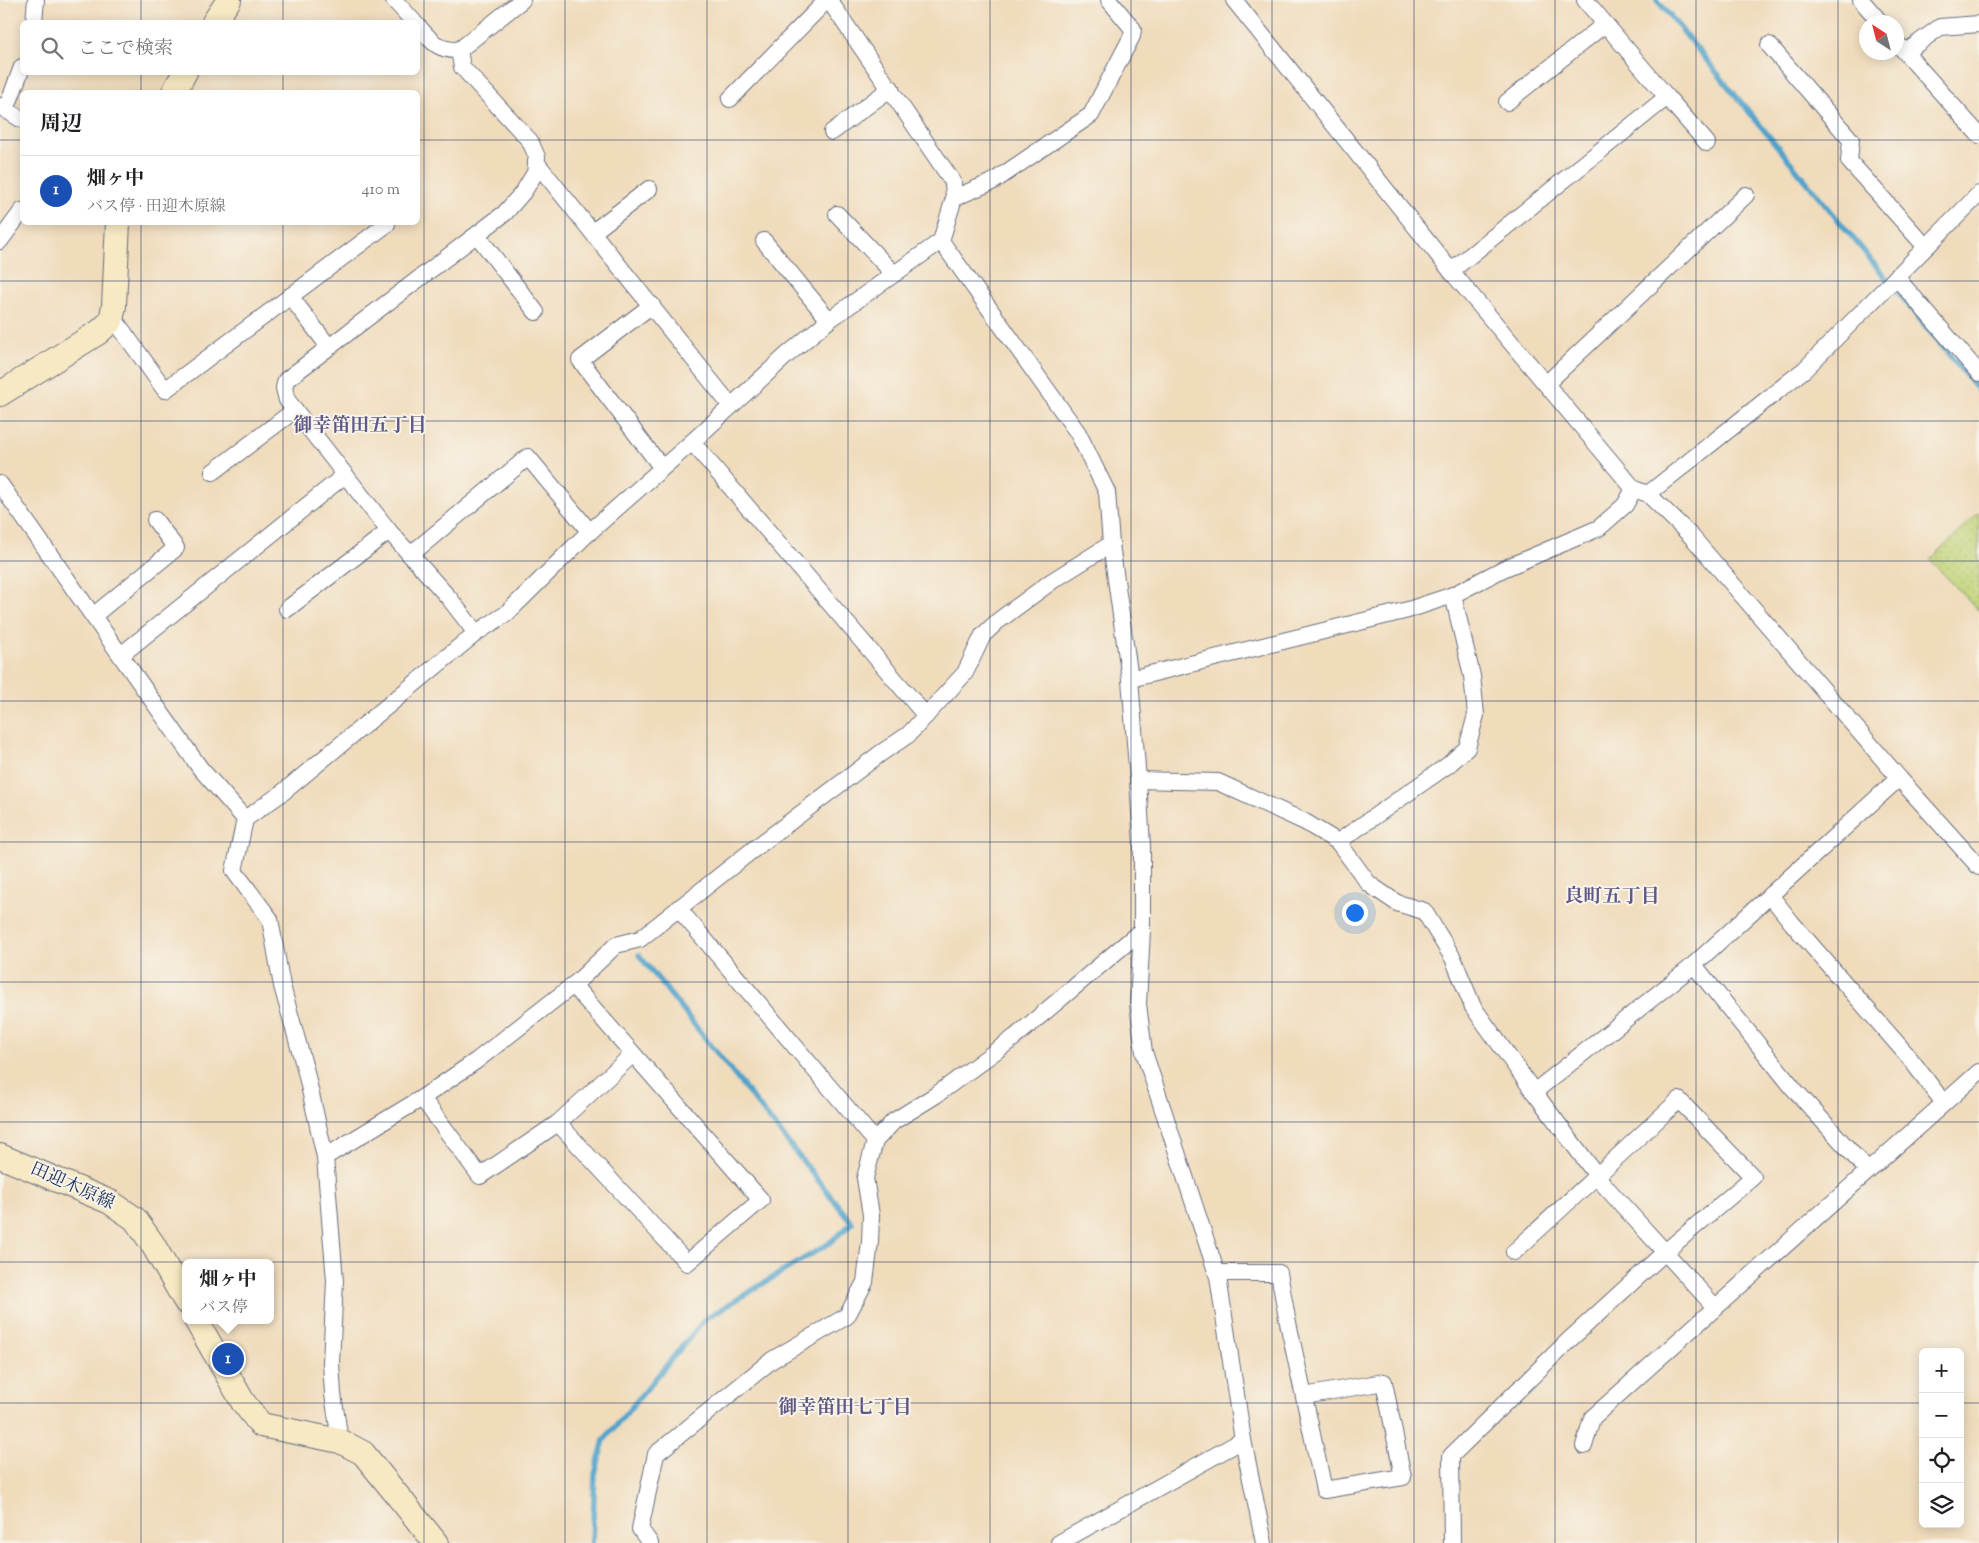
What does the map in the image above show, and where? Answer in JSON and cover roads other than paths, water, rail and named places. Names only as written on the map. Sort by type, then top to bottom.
[{"type":"main road","points":[[215,20],[229,0]]},
{"type":"main road","points":[[175,90],[183,75]]},
{"type":"main road","points":[[0,394],[99,332],[111,321],[114,306],[118,225]]},
{"type":"main road","name":"田迎木原線","points":[[0,1156],[110,1202],[135,1219],[182,1295]]},
{"type":"main road","points":[[198,1324],[243,1402],[261,1425],[340,1442],[363,1453],[436,1543]]},
{"type":"street","points":[[34,20],[36,0]]},
{"type":"street","points":[[394,0],[412,20]]},
{"type":"street","points":[[420,28],[435,46],[448,51],[459,50],[522,0]]},
{"type":"street","points":[[340,1442],[330,1363],[335,1281],[325,1157],[306,1072],[282,986],[270,919],[234,871],[245,819],[282,793],[476,633],[506,614],[590,532],[787,355],[829,320],[941,241],[954,198],[954,182],[891,88],[828,0],[730,99]]},
{"type":"street","points":[[954,198],[994,181],[1091,115],[1132,36],[1133,29],[1110,0]]},
{"type":"street","points":[[1234,0],[1451,271],[1546,384],[1641,491],[1692,537],[1899,778],[1979,867]]},
{"type":"street","points":[[1585,0],[1707,143]]},
{"type":"street","points":[[1861,0],[1874,15]]},
{"type":"street","points":[[1507,102],[1605,24]]},
{"type":"street","points":[[1904,45],[1940,27],[1979,24]]},
{"type":"street","points":[[1768,45],[1851,140],[1848,162],[1926,247]]},
{"type":"street","points":[[459,50],[462,67],[530,141],[537,157],[535,173],[524,191],[505,214],[286,380],[284,388],[287,400],[345,475],[389,531],[449,598],[476,633]]},
{"type":"street","points":[[1904,50],[1979,135]]},
{"type":"street","points":[[20,71],[3,108],[20,119]]},
{"type":"street","points":[[832,132],[891,88]]},
{"type":"street","points":[[1451,271],[1667,97]]},
{"type":"street","points":[[536,162],[731,406]]},
{"type":"street","points":[[593,232],[649,188]]},
{"type":"street","points":[[1130,679],[1408,610],[1453,595],[1503,568],[1599,528],[1641,491],[1805,369],[1979,194]]},
{"type":"street","points":[[1546,384],[1746,195]]},
{"type":"street","points":[[0,241],[20,213]]},
{"type":"street","points":[[837,214],[894,274]]},
{"type":"street","points":[[112,316],[165,390],[386,225]]},
{"type":"street","points":[[477,234],[536,312]]},
{"type":"street","points":[[764,241],[829,320]]},
{"type":"street","points":[[941,241],[1078,433],[1106,492],[1111,544],[1130,679],[1138,780],[1142,846],[1142,930],[1138,1004],[1144,1052],[1217,1272],[1243,1440],[1264,1543]]},
{"type":"street","points":[[1892,281],[1979,373]]},
{"type":"street","points":[[290,296],[329,348]]},
{"type":"street","points":[[652,305],[580,360],[662,468]]},
{"type":"street","points":[[213,472],[295,410]]},
{"type":"street","points":[[692,442],[926,716]]},
{"type":"street","points":[[410,555],[528,456],[590,532]]},
{"type":"street","points":[[120,655],[345,475]]},
{"type":"street","points":[[0,484],[200,768],[245,819]]},
{"type":"street","points":[[93,616],[176,548],[155,520]]},
{"type":"street","points":[[288,609],[389,531]]},
{"type":"street","points":[[325,1157],[422,1098],[476,1061],[573,985],[616,945],[640,939],[881,753],[908,735],[965,673],[983,635],[1052,581],[1111,544]]},
{"type":"street","points":[[1338,842],[1448,765],[1467,748],[1476,715],[1472,676],[1453,595]]},
{"type":"street","points":[[1534,1092],[1694,965],[1899,778]]},
{"type":"street","points":[[1138,780],[1218,782],[1305,822],[1338,842],[1369,884],[1397,903],[1424,911],[1453,958],[1473,1007],[1534,1092],[1598,1176],[1715,1307]]},
{"type":"street","points":[[1770,895],[1792,923],[1908,1056],[1944,1103]]},
{"type":"street","points":[[678,908],[875,1141]]},
{"type":"street","points":[[650,1543],[640,1529],[656,1454],[772,1360],[847,1316],[865,1282],[871,1215],[865,1178],[875,1141],[894,1121],[936,1095],[1015,1036],[1142,930]]},
{"type":"street","points":[[1694,965],[1794,1090],[1868,1171]]},
{"type":"street","points":[[558,1123],[687,1263],[761,1200],[573,985]]},
{"type":"street","points":[[422,1098],[480,1176],[558,1123],[633,1054]]},
{"type":"street","points":[[1584,1446],[1592,1418],[1979,1072]]},
{"type":"street","points":[[1452,1543],[1451,1456],[1566,1343],[1665,1252],[1753,1177],[1679,1100],[1514,1252]]},
{"type":"street","points":[[1217,1272],[1279,1273],[1286,1318],[1324,1490],[1403,1477],[1384,1382],[1304,1396]]},
{"type":"street","points":[[1059,1543],[1243,1440]]},
{"type":"waterway","points":[[1657,0],[1979,391]]},
{"type":"waterway","points":[[592,1543],[595,1474],[604,1440],[705,1319],[828,1244],[852,1223],[639,955]]},
{"type":"place","name":"畑ヶ中","points":[[228,1359]]},
{"type":"district","name":"御幸笛田五丁目","points":[[360,426]]},
{"type":"district","name":"良町五丁目","points":[[1612,897]]},
{"type":"district","name":"御幸笛田七丁目","points":[[845,1408]]}]
